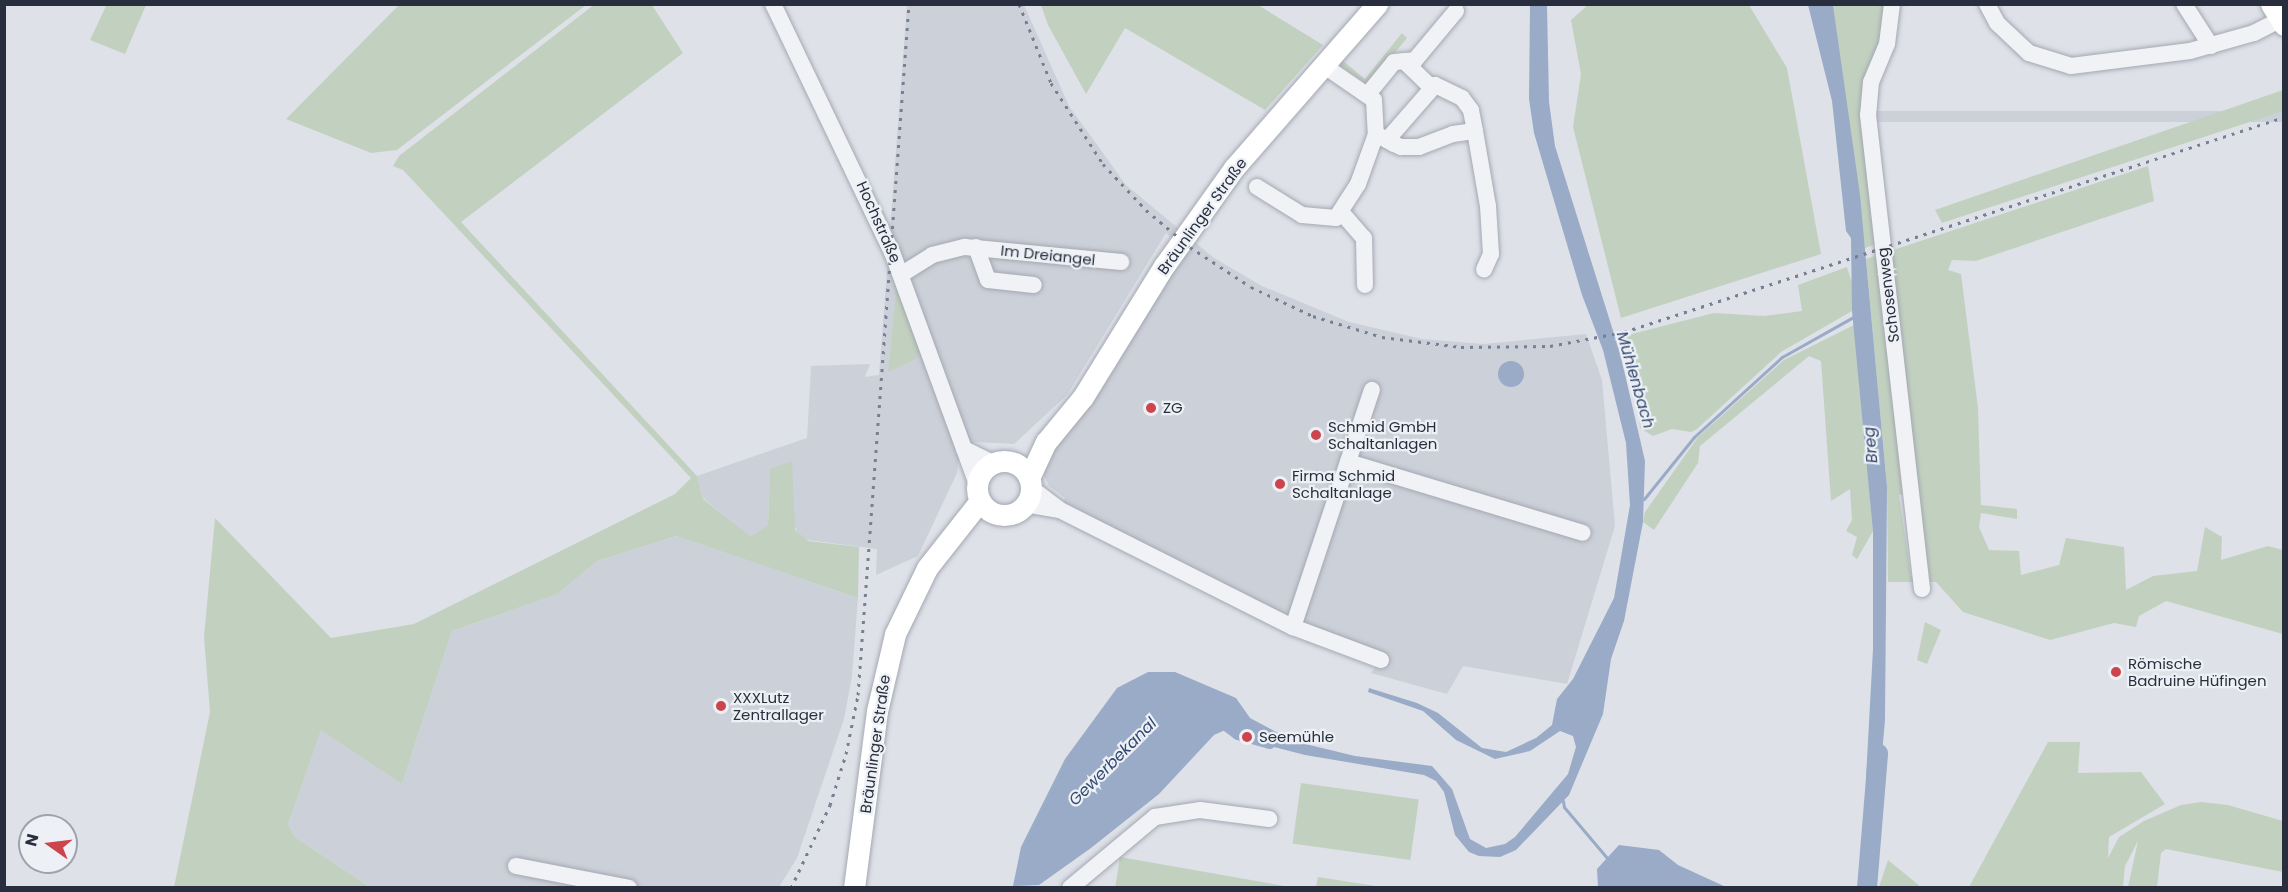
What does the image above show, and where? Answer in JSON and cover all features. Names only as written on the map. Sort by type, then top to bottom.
[{"type":"main road","name":"Bräunlinger Straße","points":[[854,888],[888,658],[915,587],[946,543],[983,499],[982,471],[1018,479],[1083,397],[1164,266],[1234,168],[1377,4]]},
{"type":"main road","points":[[983,499],[1010,514],[1018,479]]},
{"type":"street","name":"Hochstraße","points":[[773,4],[854,166],[902,274],[983,499]]},
{"type":"street","name":"Schosenweg","points":[[1892,4],[1887,44],[1871,82],[1868,115],[1922,589]]},
{"type":"street","points":[[1987,4],[1997,22],[2029,53],[2071,66],[2211,46],[2278,16]]},
{"type":"street","points":[[2184,4],[2211,46]]},
{"type":"street","points":[[1368,94],[1394,62],[1415,60],[1456,11]]},
{"type":"street","points":[[1404,61],[1431,87]]},
{"type":"street","points":[[1323,64],[1368,94],[1377,108],[1382,137]]},
{"type":"street","points":[[1257,187],[1302,215],[1327,219],[1342,213],[1382,137],[1431,87],[1441,86],[1462,98],[1470,110],[1475,131],[1488,206],[1491,254],[1484,270]]},
{"type":"street","points":[[1382,137],[1410,149],[1475,131]]},
{"type":"street","points":[[1342,213],[1364,238],[1365,285]]},
{"type":"street","name":"Im Dreiangel","points":[[902,274],[947,249],[976,247],[1121,262]]},
{"type":"street","name":"Im Dreiangel","points":[[976,247],[988,280],[1034,285]]},
{"type":"street","points":[[1293,627],[1372,390]]},
{"type":"street","points":[[964,449],[1018,479],[1060,510],[1293,627],[1381,660]]},
{"type":"street","points":[[1348,462],[1583,533]]},
{"type":"street","points":[[1070,888],[1155,817],[1200,810],[1269,819]]},
{"type":"street","points":[[516,866],[629,888]]},
{"type":"shaded area","points":[[907,5],[1024,5],[1069,106],[1126,185],[1214,258],[1262,286],[1349,322],[1422,339],[1484,344],[1586,334],[1602,380],[1615,526],[1567,684],[1463,666],[1447,694],[1371,673],[1380,661],[1060,510],[1065,498],[1049,486],[1043,474],[1047,457],[1078,419],[1185,249],[1166,233],[1067,395],[1014,444],[974,442],[958,462],[957,473],[918,556],[876,575],[877,549],[800,539],[770,469],[768,525],[751,538],[703,498],[697,476],[807,438],[811,366],[870,364],[865,377],[879,375]]},
{"type":"shaded area","points":[[1843,111],[2283,111],[2283,122],[1843,122]]},
{"type":"shaded area","points":[[676,536],[858,598],[852,676],[844,719],[797,858],[779,887],[370,887],[295,837],[288,824],[321,729],[402,784],[452,631],[558,594],[597,561]]},
{"type":"green space","points":[[107,4],[146,5],[125,54],[90,40]]},
{"type":"green space","points":[[595,4],[652,5],[683,53],[461,222],[697,476],[703,499],[751,537],[768,525],[770,469],[792,461],[795,530],[808,541],[859,547],[858,598],[676,536],[597,561],[558,594],[452,631],[402,784],[321,730],[288,824],[295,837],[370,887],[174,887],[210,712],[204,637],[215,518],[331,638],[414,624],[675,494],[691,478],[403,170],[393,166],[399,156]]},
{"type":"green space","points":[[1589,4],[1749,5],[1787,68],[1821,254],[1621,318],[1573,127],[1581,74],[1571,20]]},
{"type":"green space","points":[[399,5],[586,5],[397,150],[371,153],[286,119]]},
{"type":"green space","points":[[1041,5],[1258,5],[1323,45],[1265,110],[1125,28],[1086,94],[1048,25]]},
{"type":"green space","points":[[1833,5],[1884,5],[1883,34],[1871,61],[1879,243],[1865,248]]},
{"type":"green space","points":[[1402,33],[1407,38],[1368,85],[1341,66],[1340,61],[1353,43],[1356,45],[1343,61],[1365,79]]},
{"type":"green space","points":[[2283,90],[2283,111],[1942,223],[1935,210]]},
{"type":"green space","points":[[2148,166],[2154,201],[1976,261],[1952,260],[1948,270],[1961,274],[1978,408],[1981,505],[2017,509],[2017,519],[1981,513],[1979,527],[1989,550],[2019,551],[2021,575],[2059,565],[2066,538],[2124,547],[2126,590],[2153,576],[2197,571],[2205,527],[2222,537],[2221,560],[2268,546],[2283,550],[2283,634],[2166,601],[2139,616],[2136,627],[2114,623],[2050,640],[1963,612],[1936,582],[1888,582],[1887,487],[1866,259]],"holes":[[[1918,491],[1929,576],[1911,576],[1899,495]]]},
{"type":"green space","points":[[1847,267],[1852,283],[1852,311],[1781,352],[1697,429],[1691,432],[1672,429],[1653,436],[1640,428],[1636,387],[1624,336],[1714,313],[1764,316],[1802,311],[1798,285]]},
{"type":"green space","points":[[897,283],[921,350],[916,359],[888,372]]},
{"type":"green space","points":[[1854,325],[1873,531],[1857,559],[1852,555],[1857,537],[1846,531],[1852,520],[1850,489],[1831,501],[1821,361],[1809,356],[1700,446],[1698,463],[1654,530],[1643,522],[1645,512],[1698,437],[1784,360]]},
{"type":"green space","points":[[1925,622],[1941,630],[1927,664],[1917,660]]},
{"type":"green space","points":[[2048,742],[2080,742],[2078,773],[2141,772],[2165,804],[2109,837],[2108,858],[2119,837],[2144,821],[2181,805],[2201,802],[2228,805],[2283,821],[2283,872],[2166,849],[2161,853],[2157,887],[2128,887],[2138,841],[2125,866],[2123,887],[1969,887]]},
{"type":"green space","points":[[1301,783],[1419,800],[1410,860],[1293,843]]},
{"type":"green space","points":[[1120,857],[1290,887],[1115,888]]},
{"type":"green space","points":[[1888,860],[1921,887],[1879,887]]},
{"type":"green space","points":[[1318,877],[1382,887],[1316,887]]},
{"type":"water","points":[[1530,5],[1547,5],[1549,102],[1555,146],[1620,353],[1645,461],[1643,522],[1624,621],[1611,659],[1603,714],[1569,795],[1516,850],[1500,857],[1479,856],[1469,852],[1455,835],[1444,792],[1436,781],[1424,775],[1305,755],[1255,742],[1257,735],[1239,730],[1236,739],[1225,730],[1214,735],[1159,794],[1091,848],[1039,885],[1013,886],[1021,847],[1065,759],[1117,688],[1148,672],[1175,672],[1236,698],[1250,718],[1293,741],[1355,756],[1432,766],[1452,789],[1470,839],[1486,848],[1505,844],[1515,837],[1568,774],[1576,747],[1573,736],[1560,731],[1530,751],[1495,759],[1456,740],[1423,711],[1368,692],[1369,688],[1417,703],[1438,713],[1482,748],[1506,752],[1536,738],[1552,725],[1557,699],[1573,679],[1614,598],[1630,505],[1626,443],[1603,350],[1582,295],[1534,133],[1529,99]]},
{"type":"water","points":[[1808,5],[1833,5],[1860,195],[1887,487],[1885,720],[1880,777],[1866,778],[1873,649],[1873,532],[1852,311],[1851,238],[1846,231],[1832,101]]},
{"type":"water","points":[[1511,361],[1520,365],[1524,374],[1520,383],[1511,387],[1502,383],[1498,374],[1502,365]]},
{"type":"water","points":[[1619,845],[1659,850],[1678,865],[1726,887],[1598,887],[1597,869]]},
{"type":"waterway","points":[[1644,499],[1694,437],[1782,357],[1855,316]]},
{"type":"waterway","name":"Gewerbekanal","points":[[1226,725],[1238,734],[1270,743]]},
{"type":"waterway","name":"Breg","points":[[1867,888],[1878,753]]},
{"type":"waterway","name":"Mühlenbach","points":[[1563,801],[1564,807],[1608,859]]},
{"type":"railway","points":[[791,888],[830,805],[846,754],[858,695],[909,4]]},
{"type":"railway","points":[[1019,4],[1051,83],[1103,164],[1146,210],[1190,247],[1251,287],[1313,316],[1382,337],[1461,347],[1550,346],[1624,332],[2284,117]]},
{"type":"place","name":"ZG","points":[[1151,408]]},
{"type":"place","name":"Schmid GmbH Schaltanlagen","points":[[1316,435]]},
{"type":"place","name":"Firma Schmid Schaltanlage","points":[[1280,484]]},
{"type":"place","name":"Römische Badruine Hüfingen","points":[[2116,672]]},
{"type":"place","name":"XXXLutz Zentrallager","points":[[721,706]]},
{"type":"place","name":"Seemühle","points":[[1247,737]]}]
